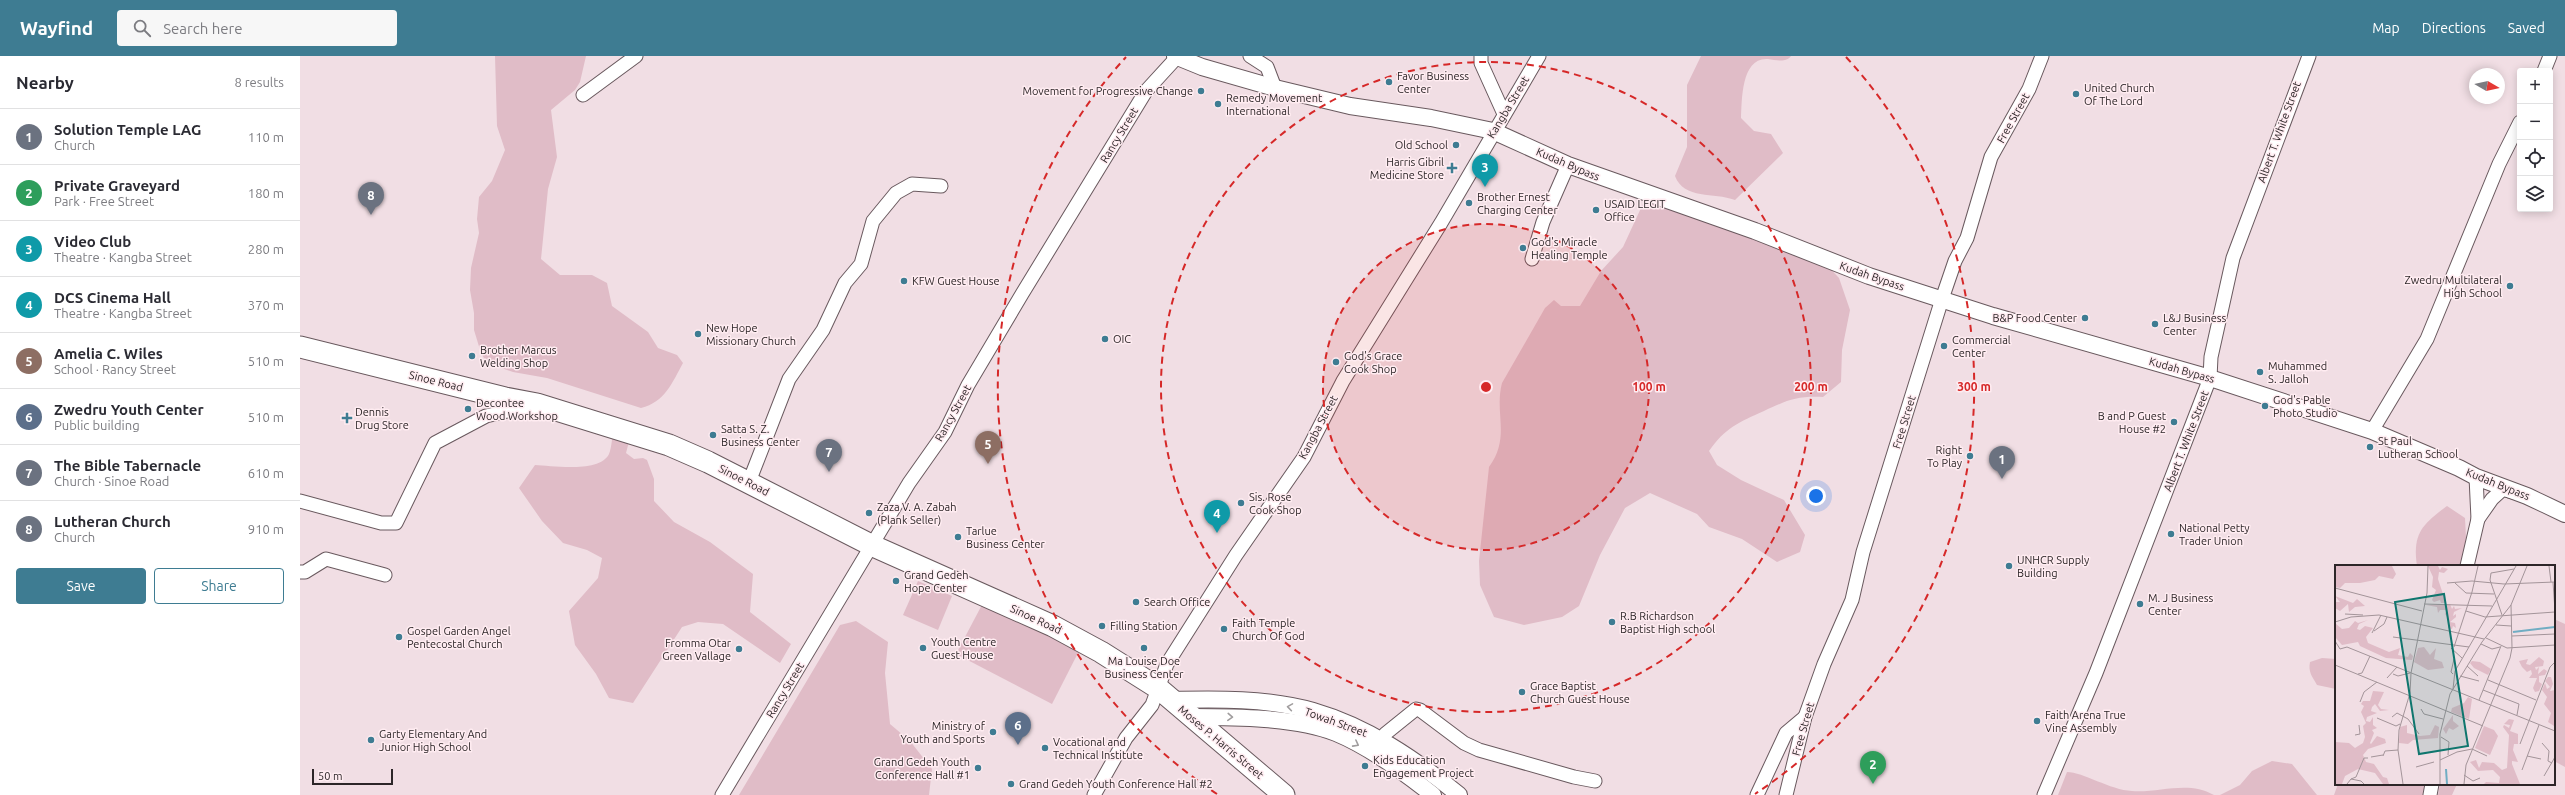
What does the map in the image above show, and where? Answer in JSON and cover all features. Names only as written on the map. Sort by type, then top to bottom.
[{"type":"highway","name":"Sinoe Road","points":[[300,347],[505,398],[537,404],[669,445],[749,482],[871,545],[1053,626],[1101,652],[1164,694]]},
{"type":"highway","name":"Moses P. Harris Street","points":[[1164,694],[1284,795]]},
{"type":"street","points":[[583,94],[636,56]]},
{"type":"street","name":"Kudah Bypass","points":[[1177,56],[1202,67],[1275,88],[1350,106],[1430,118],[1493,131],[1568,165],[1755,231],[1869,276],[1992,316],[2210,378],[2372,431],[2459,468],[2476,477],[2527,496],[2565,514]]},
{"type":"street","name":"Rancy Street","points":[[722,795],[909,482],[945,432],[968,385],[1146,91],[1177,56]]},
{"type":"street","points":[[1250,56],[1267,67],[1275,88]]},
{"type":"street","points":[[1481,56],[1482,63],[1504,114]]},
{"type":"street","name":"Kangba Street","points":[[1094,795],[1126,738],[1152,705],[1164,694],[1167,664],[1236,555],[1304,457],[1343,380],[1441,222],[1493,131],[1539,56]]},
{"type":"street","name":"Free Street","points":[[1786,795],[1805,717],[1824,664],[1852,600],[1863,552],[1955,261],[1967,238],[1992,157],[2029,89],[2042,56]]},
{"type":"street","name":"Albert T. White Street","points":[[2044,795],[2096,673],[2210,378],[2211,357],[2233,258],[2309,56]]},
{"type":"street","points":[[2545,68],[2550,56]]},
{"type":"street","points":[[2372,431],[2427,339],[2499,164],[2517,128]]},
{"type":"street","points":[[1532,259],[1543,222],[1568,165]]},
{"type":"street","points":[[749,482],[789,380],[823,330],[845,283],[861,264],[873,221],[896,193],[912,184],[941,186]]},
{"type":"street","points":[[300,500],[381,523],[396,523],[435,443],[486,416],[537,404]]},
{"type":"street","points":[[2467,565],[2478,519],[2476,477]]},
{"type":"street","points":[[2478,519],[2492,499],[2503,489],[2527,496]]},
{"type":"street","points":[[300,572],[305,572],[326,559],[385,574]]},
{"type":"street","name":"Towah Street","points":[[1164,694],[1312,711],[1366,731],[1395,747],[1459,795]]},
{"type":"street","points":[[1385,734],[1416,709],[1420,710],[1464,743],[1479,750],[1574,777],[1595,781]]},
{"type":"street","name":"Towah Street","points":[[1191,717],[1260,719],[1306,726],[1335,733],[1386,762],[1433,795]]},
{"type":"street","points":[[1757,795],[1786,733],[1805,717]]},
{"type":"street","points":[[2430,795],[2432,785]]},
{"type":"shaded area","points":[[495,56],[586,56],[580,82],[575,90],[551,110],[557,157],[548,189],[541,259],[560,275],[592,275],[607,283],[612,306],[648,332],[658,348],[677,355],[683,363],[667,391],[649,405],[641,408],[547,378],[513,372],[487,363],[481,353],[474,330],[474,313],[470,290],[471,268],[479,233],[477,219],[479,197],[492,181],[505,150],[497,126]]},
{"type":"shaded area","points":[[1701,56],[1791,56],[1786,60],[1759,60],[1748,72],[1743,91],[1741,118],[1754,131],[1771,134],[1783,153],[1735,200],[1692,192],[1679,184],[1675,176],[1687,147],[1687,85]]},
{"type":"shaded area","points":[[1647,195],[1824,262],[1839,278],[1850,310],[1842,350],[1841,382],[1823,397],[1806,397],[1792,400],[1740,422],[1727,431],[1709,451],[1717,465],[1741,480],[1784,500],[1805,535],[1800,552],[1777,562],[1742,539],[1709,527],[1697,514],[1650,493],[1625,508],[1600,555],[1579,606],[1562,617],[1524,625],[1494,617],[1480,585],[1479,561],[1489,467],[1496,456],[1501,435],[1500,394],[1502,383],[1545,308],[1554,300],[1561,306],[1580,306],[1601,271],[1623,247]]},
{"type":"shaded area","points":[[614,427],[631,434],[626,453],[634,459],[643,458],[647,460],[654,479],[654,501],[674,522],[710,542],[753,574],[750,612],[791,644],[780,663],[723,624],[698,622],[682,627],[633,703],[609,698],[596,674],[575,645],[569,611],[598,578],[602,558],[587,550],[563,543],[542,521],[519,488],[535,465],[575,467],[596,464],[604,460],[610,451]]},
{"type":"shaded area","points":[[2447,506],[2465,518],[2466,538],[2460,565],[2417,565],[2416,545],[2418,537],[2421,530],[2431,518]]},
{"type":"shaded area","points":[[918,581],[952,596],[938,630],[903,615]]},
{"type":"shaded area","points":[[984,601],[1079,651],[1052,704],[956,654]]},
{"type":"shaded area","points":[[2555,619],[2565,624],[2565,767],[2555,762]]},
{"type":"shaded area","points":[[856,621],[888,642],[885,673],[890,724],[910,741],[932,769],[929,795],[739,795],[840,625]]},
{"type":"shaded area","points":[[2322,658],[2335,659],[2335,689],[2317,685],[2311,674],[2310,662]]},
{"type":"shaded area","points":[[2272,761],[2292,764],[2317,795],[2220,795],[2240,785],[2252,771]]},
{"type":"shaded area","points":[[2067,772],[2081,775],[2106,785],[2124,790],[2142,791],[2194,788],[2214,795],[2058,795]]},
{"type":"shaded area","points":[[2338,785],[2425,785],[2423,795],[2334,795]]},
{"type":"shaded area","points":[[2440,785],[2457,785],[2452,795],[2438,795]]},
{"type":"place","name":"Favor Business Center","points":[[1389,82]]},
{"type":"place","name":"Movement for Progressive Change","points":[[1201,91]]},
{"type":"place","name":"United Church Of The Lord","points":[[2076,94]]},
{"type":"place","name":"Remedy Movement International","points":[[1218,104]]},
{"type":"place","name":"Old School","points":[[1456,145]]},
{"type":"place","name":"Harris Gibril Medicine Store","points":[[1452,168]]},
{"type":"place","name":"Video Club","points":[[1485,187]]},
{"type":"place","name":"Brother Ernest Charging Center","points":[[1469,203]]},
{"type":"place","name":"USAID LEGIT Office","points":[[1596,210]]},
{"type":"place","name":"Lutheran Church","points":[[371,215]]},
{"type":"place","name":"God's Miracle Healing Temple","points":[[1523,248]]},
{"type":"place","name":"KFW Guest House","points":[[904,281]]},
{"type":"place","name":"Zwedru Multilateral High School","points":[[2510,286]]},
{"type":"place","name":"B&P Food Center","points":[[2085,318]]},
{"type":"place","name":"L&J Business Center","points":[[2155,324]]},
{"type":"place","name":"New Hope Missionary Church","points":[[698,334]]},
{"type":"place","name":"OIC","points":[[1105,339]]},
{"type":"place","name":"Commercial Center","points":[[1944,346]]},
{"type":"place","name":"Brother Marcus Welding Shop","points":[[472,356]]},
{"type":"place","name":"God's Grace Cook Shop","points":[[1336,362]]},
{"type":"place","name":"Muhammed S. Jalloh","points":[[2260,372]]},
{"type":"place","name":"God's Pable Photo Studio","points":[[2265,406]]},
{"type":"place","name":"Decontee Wood Workshop","points":[[468,409]]},
{"type":"place","name":"Dennis Drug Store","points":[[347,418]]},
{"type":"place","name":"B and P Guest House #2","points":[[2174,422]]},
{"type":"place","name":"Satta S. Z. Business Center","points":[[713,435]]},
{"type":"place","name":"St Paul Lutheran School","points":[[2370,447]]},
{"type":"place","name":"Right To Play","points":[[1970,456]]},
{"type":"place","name":"Amelia C. Wiles","points":[[988,464]]},
{"type":"place","name":"The Bible Tabernacle","points":[[829,472]]},
{"type":"place","name":"Solution Temple LAG","points":[[2002,479]]},
{"type":"place","name":"Sis. Rose Cook Shop","points":[[1241,503]]},
{"type":"place","name":"Zaza V. A. Zabah (Plank Seller)","points":[[869,513]]},
{"type":"place","name":"DCS Cinema Hall","points":[[1217,533]]},
{"type":"place","name":"National Petty Trader Union","points":[[2171,534]]},
{"type":"place","name":"Tarlue Business Center","points":[[958,537]]},
{"type":"place","name":"UNHCR Supply Building","points":[[2009,566]]},
{"type":"place","name":"Grand Gedeh Hope Center","points":[[896,581]]},
{"type":"place","name":"Search Office","points":[[1136,602]]},
{"type":"place","name":"M. J Business Center","points":[[2140,604]]},
{"type":"place","name":"R.B Richardson Baptist High school","points":[[1612,622]]},
{"type":"place","name":"Filling Station","points":[[1102,626]]},
{"type":"place","name":"Faith Temple Church Of God","points":[[1224,629]]},
{"type":"place","name":"Gospel Garden Angel Pentecostal Church","points":[[399,637]]},
{"type":"place","name":"Youth Centre Guest House","points":[[923,648]]},
{"type":"place","name":"Ma Louise Doe Business Center","points":[[1144,648]]},
{"type":"place","name":"Fromma Otar Green Vallage","points":[[739,649]]},
{"type":"place","name":"Grace Baptist Church Guest House","points":[[1522,692]]},
{"type":"place","name":"Faith Arena True Vine Assembly","points":[[2037,721]]},
{"type":"place","name":"Ministry of Youth and Sports","points":[[993,732]]},
{"type":"place","name":"Garty Elementary And Junior High School","points":[[371,740]]},
{"type":"place","name":"Zwedru Youth Center","points":[[1018,745]]},
{"type":"place","name":"Vocational and Technical Institute","points":[[1045,748]]},
{"type":"place","name":"Kids Education Engagement Project","points":[[1365,766]]},
{"type":"place","name":"Grand Gedeh Youth Conference Hall #1","points":[[978,768]]},
{"type":"place","name":"Grand Gedeh Youth Conference Hall #2","points":[[1011,784]]},
{"type":"place","name":"Private Graveyard","points":[[1873,784]]}]
